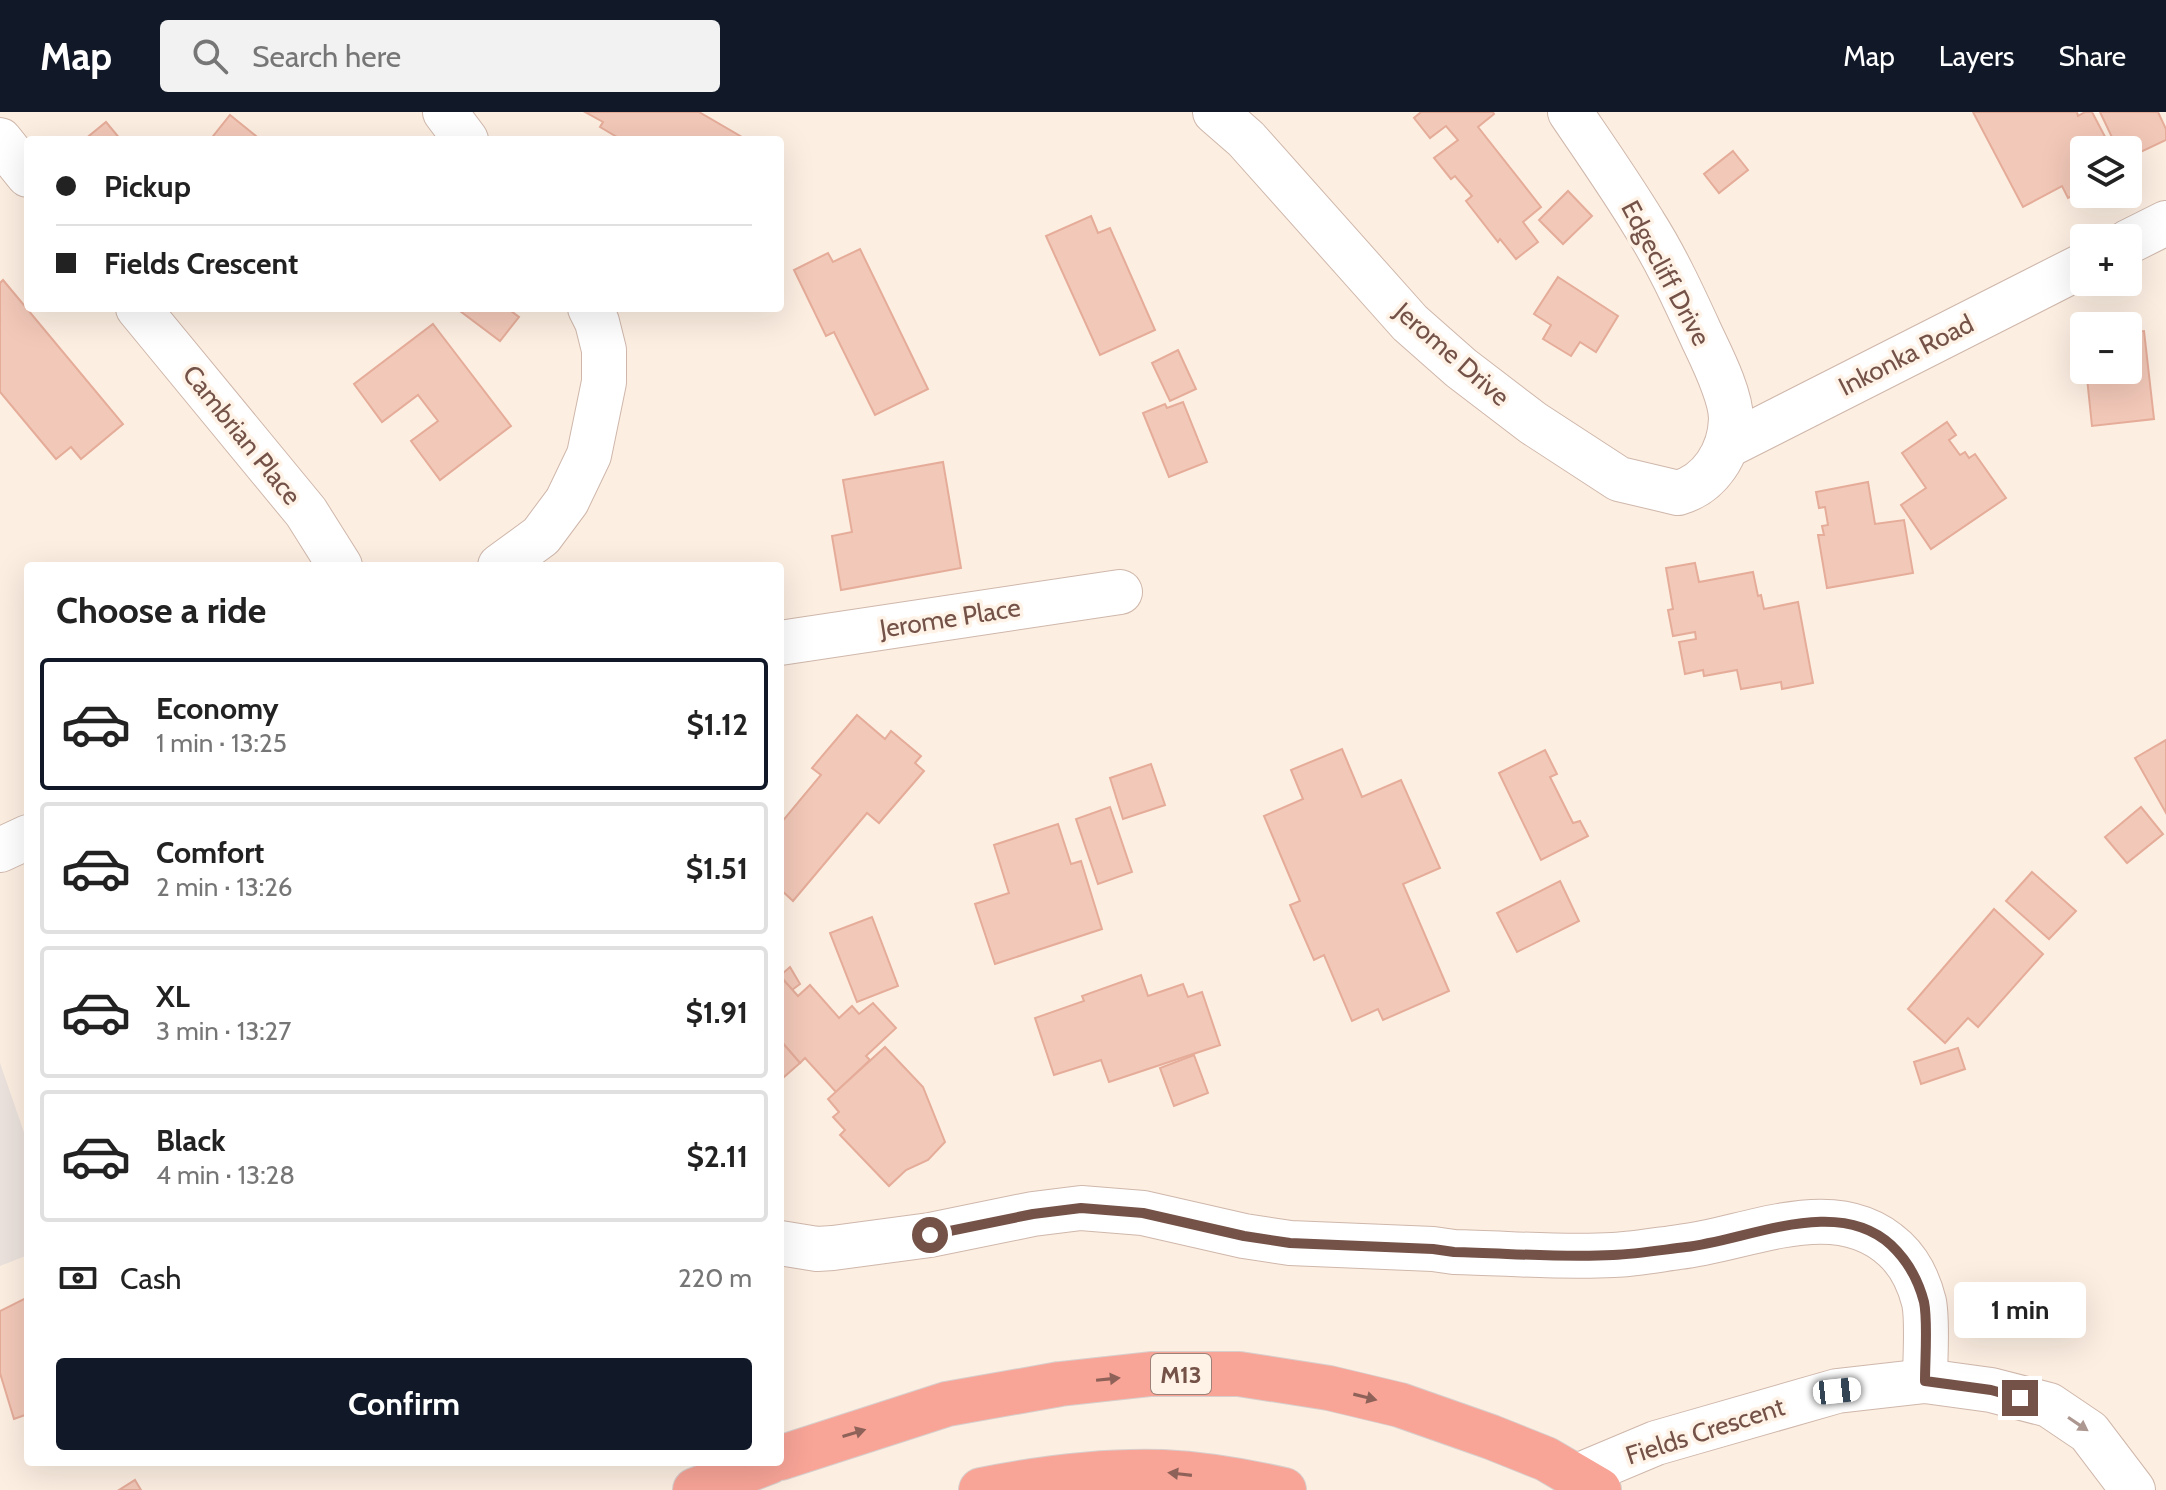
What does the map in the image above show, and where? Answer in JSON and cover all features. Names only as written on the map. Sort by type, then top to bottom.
[{"type":"highway","name":"M13","points":[[784,1457],[947,1404],[1060,1384],[1151,1374],[1239,1374],[1329,1388],[1400,1405],[1546,1459],[1587,1483]]},
{"type":"highway","points":[[695,1490],[758,1466]]},
{"type":"highway","points":[[981,1490],[1034,1480],[1102,1473],[1165,1472],[1254,1483],[1284,1490]]},
{"type":"street","points":[[445,112],[463,136]]},
{"type":"street","name":"Jerome Drive","points":[[1215,112],[1246,139],[1410,323],[1461,368],[1590,462],[1619,479],[1678,493],[1699,485],[1716,466],[1727,446]]},
{"type":"street","name":"Edgecliff Drive","points":[[1570,112],[1646,226],[1679,287],[1725,395],[1731,417],[1727,446]]},
{"type":"street","points":[[0,140],[24,170]]},
{"type":"street","points":[[2142,235],[2166,223]]},
{"type":"street","name":"Inkonka Road","points":[[1727,446],[2070,272]]},
{"type":"street","name":"Cambrian Place","points":[[141,312],[306,512],[337,562]]},
{"type":"street","points":[[505,562],[541,536],[567,501],[589,455],[604,382],[604,350],[592,312]]},
{"type":"street","name":"Jerome Place","points":[[784,642],[1120,592]]},
{"type":"street","points":[[0,850],[24,839]]},
{"type":"street","points":[[784,1244],[817,1249],[833,1248],[930,1235],[1033,1214],[1081,1208],[1143,1213],[1290,1243],[1454,1252],[1614,1255],[1698,1245],[1776,1227],[1825,1221],[1863,1227],[1883,1238],[1903,1257],[1915,1275],[1924,1302],[1925,1381]]},
{"type":"street","name":"Fields Crescent","points":[[1587,1483],[1656,1443],[1837,1391],[1925,1381],[1991,1390],[2049,1405],[2089,1432],[2133,1490]]},
{"type":"shaded area","points":[[0,1063],[24,1132],[24,1257],[0,1266]]},
{"type":"building","points":[[585,112],[699,112],[740,136],[615,136],[600,127],[603,122]]},
{"type":"building","points":[[1421,112],[1493,112],[1478,127],[1541,207],[1523,222],[1538,242],[1516,259],[1500,239],[1498,242],[1466,201],[1472,196],[1455,176],[1451,179],[1434,158],[1458,140],[1446,126],[1430,138],[1414,118]]},
{"type":"building","points":[[1973,112],[2077,112],[2078,116],[2092,112],[2105,136],[2070,136],[2070,197],[2062,186],[2023,207]]},
{"type":"building","points":[[2100,112],[2158,112],[2166,129],[2166,140],[2142,151],[2142,136],[2111,136]]},
{"type":"building","points":[[230,115],[256,136],[213,136]]},
{"type":"building","points":[[106,122],[118,136],[89,136]]},
{"type":"building","points":[[1733,151],[1748,170],[1719,193],[1704,174]]},
{"type":"building","points":[[1568,191],[1592,216],[1563,244],[1539,220]]},
{"type":"building","points":[[1091,216],[1098,233],[1110,228],[1155,330],[1100,355],[1046,236]]},
{"type":"building","points":[[860,249],[928,389],[875,415],[834,332],[826,336],[794,270],[828,253],[833,262]]},
{"type":"building","points":[[1558,277],[1618,316],[1596,352],[1580,342],[1571,356],[1543,339],[1551,325],[1534,314]]},
{"type":"building","points":[[3,280],[24,305],[24,312],[30,312],[123,424],[81,459],[71,447],[56,459],[0,392],[0,283]]},
{"type":"building","points":[[461,312],[512,312],[519,317],[500,341]]},
{"type":"building","points":[[433,324],[511,426],[440,480],[411,441],[438,421],[418,395],[382,422],[354,384]]},
{"type":"building","points":[[2142,331],[2154,419],[2092,426],[2088,384],[2142,384]]},
{"type":"building","points":[[1178,350],[1196,389],[1170,401],[1152,363]]},
{"type":"building","points":[[1183,402],[1207,462],[1169,477],[1143,413],[1165,404],[1167,408]]},
{"type":"building","points":[[1947,422],[1956,435],[1949,440],[1960,455],[1965,452],[1969,458],[1975,454],[2006,498],[1931,549],[1901,505],[1926,488],[1902,453]]},
{"type":"building","points":[[943,462],[961,568],[841,590],[832,536],[852,532],[843,480]]},
{"type":"building","points":[[1868,482],[1875,524],[1904,520],[1913,573],[1827,588],[1818,535],[1824,535],[1822,526],[1828,525],[1825,507],[1819,508],[1816,492]]},
{"type":"building","points":[[1695,563],[1699,582],[1753,572],[1764,609],[1798,602],[1813,683],[1782,689],[1781,682],[1741,689],[1737,670],[1704,676],[1703,670],[1685,674],[1679,642],[1696,639],[1695,632],[1673,636],[1668,610],[1673,609],[1666,568]]},
{"type":"building","points":[[857,715],[885,739],[891,731],[921,756],[915,763],[924,771],[879,823],[867,813],[793,901],[784,893],[784,819],[821,775],[812,768]]},
{"type":"building","points":[[2166,740],[2166,813],[2135,758]]},
{"type":"building","points":[[1342,749],[1362,797],[1401,780],[1440,868],[1403,884],[1449,991],[1383,1020],[1378,1009],[1352,1021],[1324,955],[1314,960],[1290,905],[1300,901],[1264,816],[1303,799],[1291,770]]},
{"type":"building","points":[[1545,750],[1557,774],[1550,777],[1573,823],[1580,821],[1588,836],[1541,860],[1499,773]]},
{"type":"building","points":[[1151,764],[1165,805],[1123,819],[1110,778]]},
{"type":"building","points":[[1110,807],[1132,872],[1098,884],[1076,819]]},
{"type":"building","points":[[2141,807],[2163,834],[2127,863],[2105,837]]},
{"type":"building","points":[[1058,824],[1071,864],[1081,861],[1102,929],[995,964],[975,904],[1009,893],[994,845]]},
{"type":"building","points":[[2032,872],[2076,911],[2049,939],[2006,901]]},
{"type":"building","points":[[1560,881],[1579,921],[1517,952],[1497,913]]},
{"type":"building","points":[[1994,909],[2043,954],[1978,1027],[1968,1018],[1945,1043],[1908,1009]]},
{"type":"building","points":[[872,917],[898,986],[857,1002],[830,933]]},
{"type":"building","points":[[790,967],[800,984],[792,990],[784,981],[784,972]]},
{"type":"building","points":[[1141,975],[1148,996],[1183,984],[1188,997],[1202,992],[1220,1045],[1109,1082],[1101,1060],[1054,1075],[1035,1018],[1084,1001],[1082,996]]},
{"type":"building","points":[[784,980],[798,996],[810,985],[839,1018],[852,1006],[859,1014],[873,1003],[896,1028],[866,1056],[870,1060],[836,1092],[805,1058],[800,1063],[784,1045]]},
{"type":"building","points":[[784,1045],[800,1063],[784,1077]]},
{"type":"building","points":[[885,1047],[923,1087],[945,1142],[928,1160],[906,1170],[889,1186],[840,1135],[845,1130],[833,1117],[839,1112],[828,1099]]},
{"type":"building","points":[[1958,1048],[1965,1069],[1921,1084],[1914,1062]]},
{"type":"building","points":[[1194,1055],[1208,1093],[1174,1106],[1160,1068]]},
{"type":"building","points":[[24,1299],[24,1415],[14,1419],[0,1373],[0,1311]]},
{"type":"building","points":[[135,1480],[141,1490],[119,1490]]},
{"type":"route","points":[[930,1235],[1009,1218],[1081,1208],[1143,1213],[1290,1243],[1454,1252],[1614,1255],[1698,1245],[1776,1227],[1825,1221],[1863,1227],[1883,1238],[1903,1257],[1915,1275],[1924,1302],[1925,1381],[1991,1390],[2020,1398]]}]
